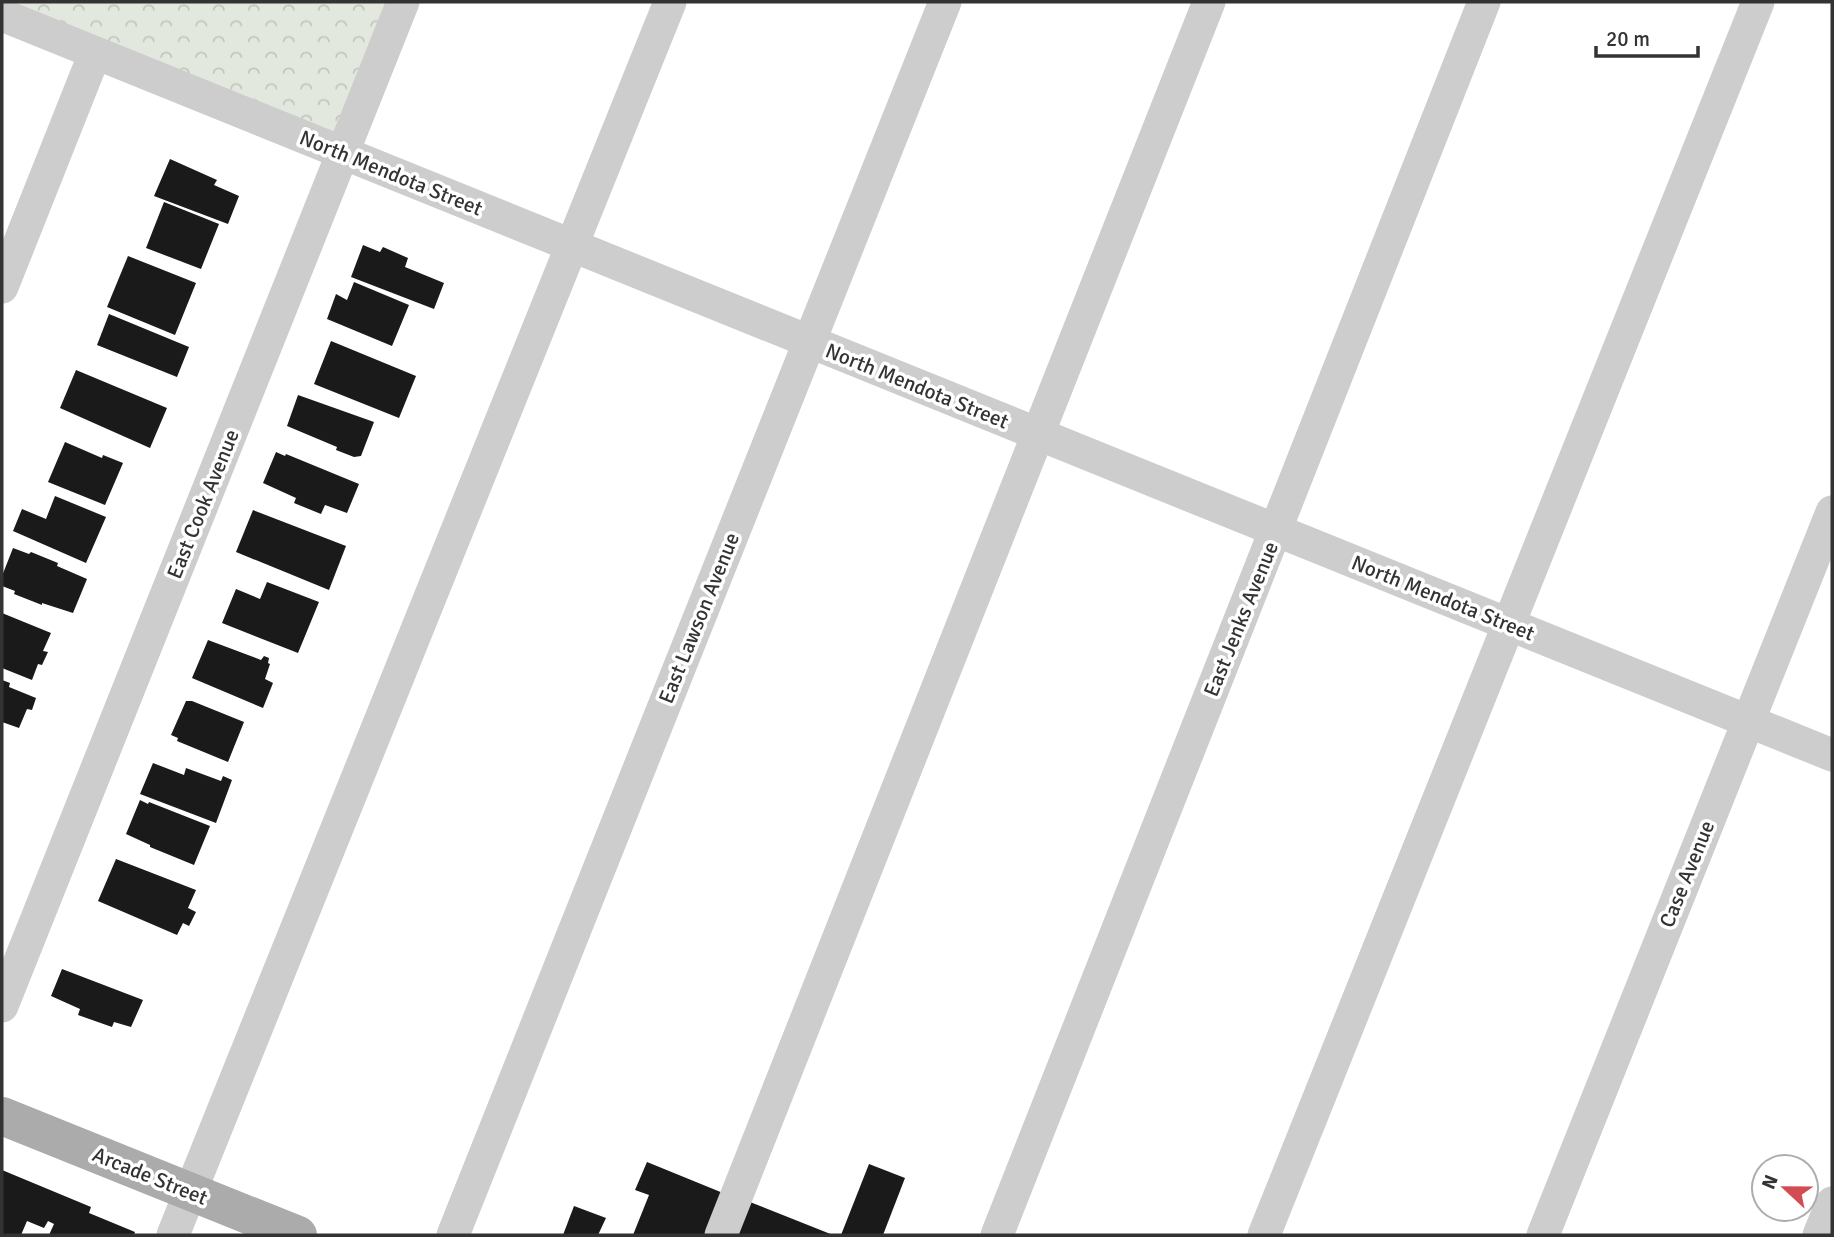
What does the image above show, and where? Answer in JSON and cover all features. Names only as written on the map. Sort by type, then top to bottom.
[{"type":"main road","name":"Arcade Street","points":[[2,1116],[298,1235]]},
{"type":"street","name":"East Cook Avenue","points":[[2,1006],[403,2]]},
{"type":"street","points":[[173,1235],[670,2]]},
{"type":"street","name":"East Lawson Avenue","points":[[453,1235],[945,2]]},
{"type":"street","points":[[721,1235],[1209,2]]},
{"type":"street","name":"East Jenks Avenue","points":[[997,1235],[1484,2]]},
{"type":"street","points":[[1264,1235],[1758,2]]},
{"type":"street","name":"North Mendota Street","points":[[2,15],[1832,754]]},
{"type":"street","points":[[2,287],[95,53]]},
{"type":"street","name":"Case Avenue","points":[[1543,1235],[1832,512]]},
{"type":"street","points":[[1819,1235],[1832,1203]]},
{"type":"green space","points":[[2,2],[403,2],[343,154]]},
{"type":"building","points":[[170,159],[217,180],[214,185],[239,196],[228,224],[154,196]]},
{"type":"building","points":[[164,202],[219,224],[201,269],[146,248]]},
{"type":"building","points":[[363,245],[380,252],[383,247],[408,258],[405,267],[444,283],[434,309],[351,277]]},
{"type":"building","points":[[128,256],[196,283],[175,335],[107,307]]},
{"type":"building","points":[[354,282],[409,305],[392,346],[327,319],[336,294],[347,300]]},
{"type":"building","points":[[109,314],[189,347],[177,377],[97,345]]},
{"type":"building","points":[[331,341],[416,376],[399,418],[314,384]]},
{"type":"building","points":[[76,370],[167,408],[150,448],[60,408]]},
{"type":"building","points":[[298,395],[374,422],[361,456],[354,457],[336,450],[337,447],[287,426]]},
{"type":"building","points":[[65,442],[102,458],[103,455],[123,463],[105,505],[48,482]]},
{"type":"building","points":[[276,452],[359,484],[347,513],[325,505],[321,514],[294,503],[296,498],[263,483]]},
{"type":"building","points":[[55,496],[106,517],[86,563],[13,531],[22,509],[46,519]]},
{"type":"building","points":[[253,510],[346,546],[329,590],[236,552]]},
{"type":"building","points":[[13,548],[58,563],[57,566],[87,579],[73,613],[42,605],[2,586],[2,576]]},
{"type":"building","points":[[267,582],[319,602],[298,653],[222,623],[236,589],[260,599]]},
{"type":"building","points":[[2,613],[51,633],[43,651],[48,652],[42,665],[38,664],[32,680],[2,668]]},
{"type":"building","points":[[208,640],[261,660],[264,656],[269,658],[270,664],[265,679],[273,683],[263,708],[192,678]]},
{"type":"building","points":[[2,680],[10,683],[9,687],[36,698],[32,710],[27,709],[19,728],[2,722]]},
{"type":"building","points":[[186,701],[244,722],[228,762],[177,741],[178,738],[171,735]]},
{"type":"building","points":[[153,763],[184,775],[186,768],[221,781],[223,776],[232,780],[216,823],[140,794]]},
{"type":"building","points":[[140,800],[210,826],[194,865],[126,834]]},
{"type":"building","points":[[116,859],[196,890],[188,908],[196,912],[189,926],[183,923],[177,935],[98,901]]},
{"type":"building","points":[[62,969],[143,1000],[131,1027],[114,1022],[112,1027],[78,1015],[80,1009],[51,996]]},
{"type":"building","points":[[647,1162],[723,1193],[706,1235],[633,1235],[649,1195],[635,1190]]},
{"type":"building","points":[[869,1164],[905,1178],[883,1235],[841,1235]]},
{"type":"building","points":[[2,1170],[91,1207],[89,1213],[135,1232],[134,1235],[49,1235],[54,1224],[48,1221],[44,1228],[27,1221],[21,1235],[2,1235]]},
{"type":"building","points":[[750,1202],[833,1235],[737,1235]]},
{"type":"building","points":[[574,1206],[606,1218],[598,1235],[563,1235]]}]
